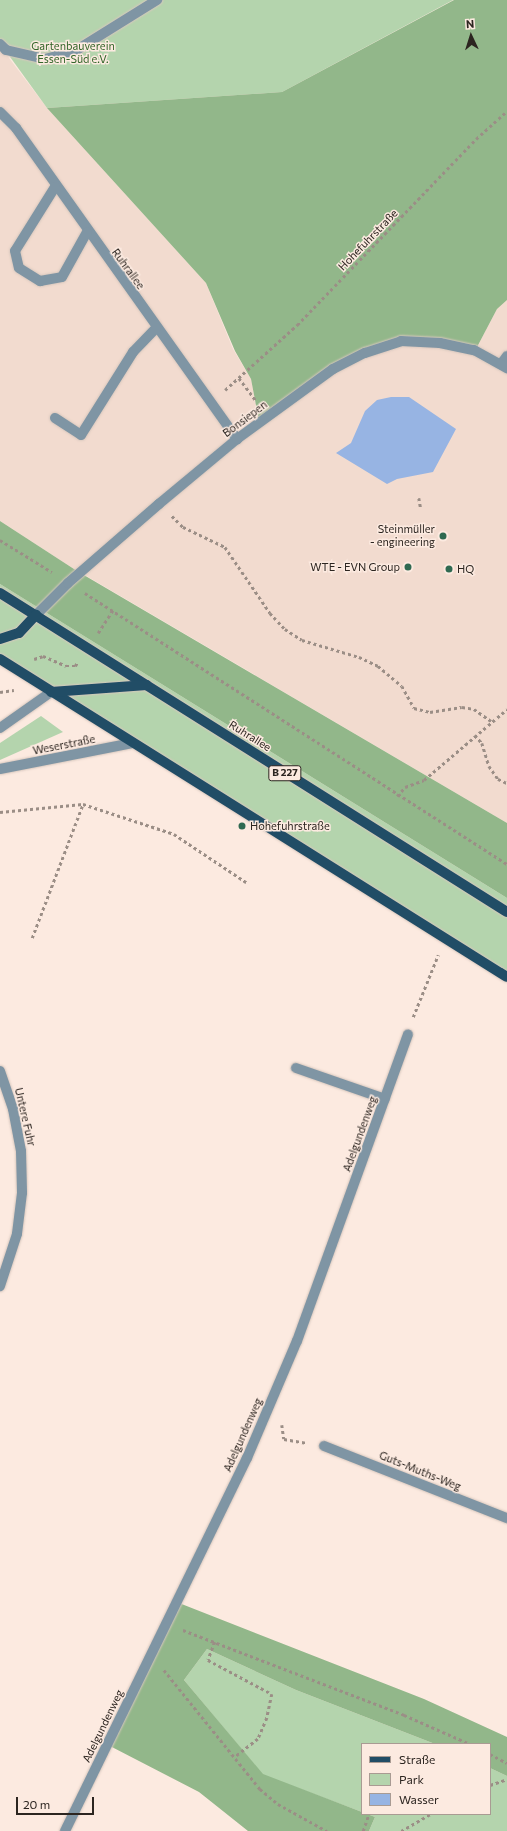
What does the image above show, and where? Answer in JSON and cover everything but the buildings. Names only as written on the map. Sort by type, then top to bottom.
[{"type":"main road","name":"Ruhrallee","points":[[0,593],[507,912]]},
{"type":"main road","points":[[0,639],[19,633],[36,616]]},
{"type":"main road","points":[[0,659],[507,977]]},
{"type":"main road","points":[[51,692],[147,685]]},
{"type":"street","points":[[0,44],[6,50],[45,59],[75,51],[157,0]]},
{"type":"street","name":"Ruhrallee","points":[[0,112],[16,128],[87,232],[237,439]]},
{"type":"street","points":[[55,186],[15,251],[19,268],[40,281],[62,277],[87,232]]},
{"type":"street","points":[[55,418],[81,435],[133,352],[156,328]]},
{"type":"street","name":"Bonsiepen","points":[[36,616],[68,583],[237,439],[333,369],[365,353],[401,341],[440,343],[474,350],[505,363]]},
{"type":"street","points":[[0,728],[51,692]]},
{"type":"street","name":"Weserstraße","points":[[0,769],[132,743]]},
{"type":"street","name":"Adelgundenweg","points":[[65,1831],[247,1458],[297,1342],[408,1034]]},
{"type":"street","points":[[296,1068],[385,1099]]},
{"type":"street","name":"Untere Fuhr","points":[[0,1071],[13,1109],[21,1151],[22,1193],[17,1234],[0,1286]]},
{"type":"street","name":"Guts-Muths-Weg","points":[[324,1446],[507,1518]]},
{"type":"path","name":"Hohefuhrstraße","points":[[268,416],[239,378],[297,325],[476,139],[507,111]]},
{"type":"path","points":[[419,498],[421,509]]},
{"type":"path","points":[[159,504],[183,527],[225,547],[270,613],[291,633],[302,640],[358,657],[378,666],[402,686],[414,708],[430,712],[462,707],[474,709],[491,721]]},
{"type":"path","points":[[0,540],[113,610],[397,796],[507,864]]},
{"type":"path","points":[[0,692],[13,692],[33,659],[43,656],[66,666],[75,666],[113,610]]},
{"type":"path","points":[[397,796],[406,787],[424,780],[474,735],[507,709]]},
{"type":"path","points":[[474,735],[482,744],[489,766],[498,779],[507,783]]},
{"type":"path","points":[[32,938],[83,804]]},
{"type":"path","points":[[0,812],[83,804],[174,834],[246,882]]},
{"type":"path","points":[[416,1007],[445,938]]},
{"type":"path","points":[[282,1426],[284,1439]]},
{"type":"path","points":[[276,1436],[284,1439],[324,1446]]},
{"type":"path","points":[[167,1624],[404,1714],[468,1743]]},
{"type":"path","points":[[215,1642],[208,1660],[272,1694],[267,1718],[258,1739],[235,1758]]},
{"type":"path","points":[[148,1663],[163,1670],[260,1789],[278,1804],[327,1831]]},
{"type":"path","points":[[491,1755],[507,1763]]},
{"type":"path","points":[[491,1785],[507,1779]]},
{"type":"path","points":[[363,1831],[369,1815]]},
{"type":"path","points":[[401,1831],[428,1815]]},
{"type":"shaded area","points":[[0,46],[47,108],[206,283],[233,349],[251,379],[259,421],[77,571],[0,521]]},
{"type":"shaded area","points":[[507,300],[507,823],[83,574],[152,511],[335,369],[402,342],[476,349],[497,309]]},
{"type":"green space","name":"Gartenbauverein Essen-Süd e.V.","points":[[0,0],[453,0],[282,92],[47,108],[0,43]]},
{"type":"green space","points":[[454,0],[507,0],[507,300],[497,309],[476,349],[401,340],[364,351],[259,421],[251,379],[235,351],[206,283],[47,108],[282,92]]},
{"type":"green space","points":[[0,521],[77,571],[507,823],[507,898],[0,584]]},
{"type":"green space","points":[[0,584],[507,898],[507,975],[0,658]]},
{"type":"green space","points":[[41,716],[63,732],[0,760],[0,743]]},
{"type":"green space","points":[[179,1603],[424,1699],[507,1737],[507,1776],[491,1768],[491,1743],[432,1743],[296,1690],[207,1649],[184,1680],[263,1774],[361,1812],[361,1815],[370,1815],[375,1817],[369,1831],[248,1831],[199,1792],[108,1745]]},
{"type":"green space","points":[[207,1649],[296,1690],[432,1743],[361,1743],[361,1812],[263,1775],[184,1680]]},
{"type":"green space","points":[[491,1768],[507,1776],[507,1831],[369,1831],[375,1817],[370,1815],[491,1815]]},
{"type":"water","points":[[391,397],[409,397],[456,429],[433,472],[397,479],[387,484],[336,453],[351,443],[365,411],[377,400]]},
{"type":"place","name":"Steinmüller - engineering","points":[[443,536]]},
{"type":"place","name":"WTE - EVN Group","points":[[408,567]]},
{"type":"place","name":"HQ","points":[[449,569]]},
{"type":"place","name":"Hohefuhrstraße","points":[[242,826]]}]
